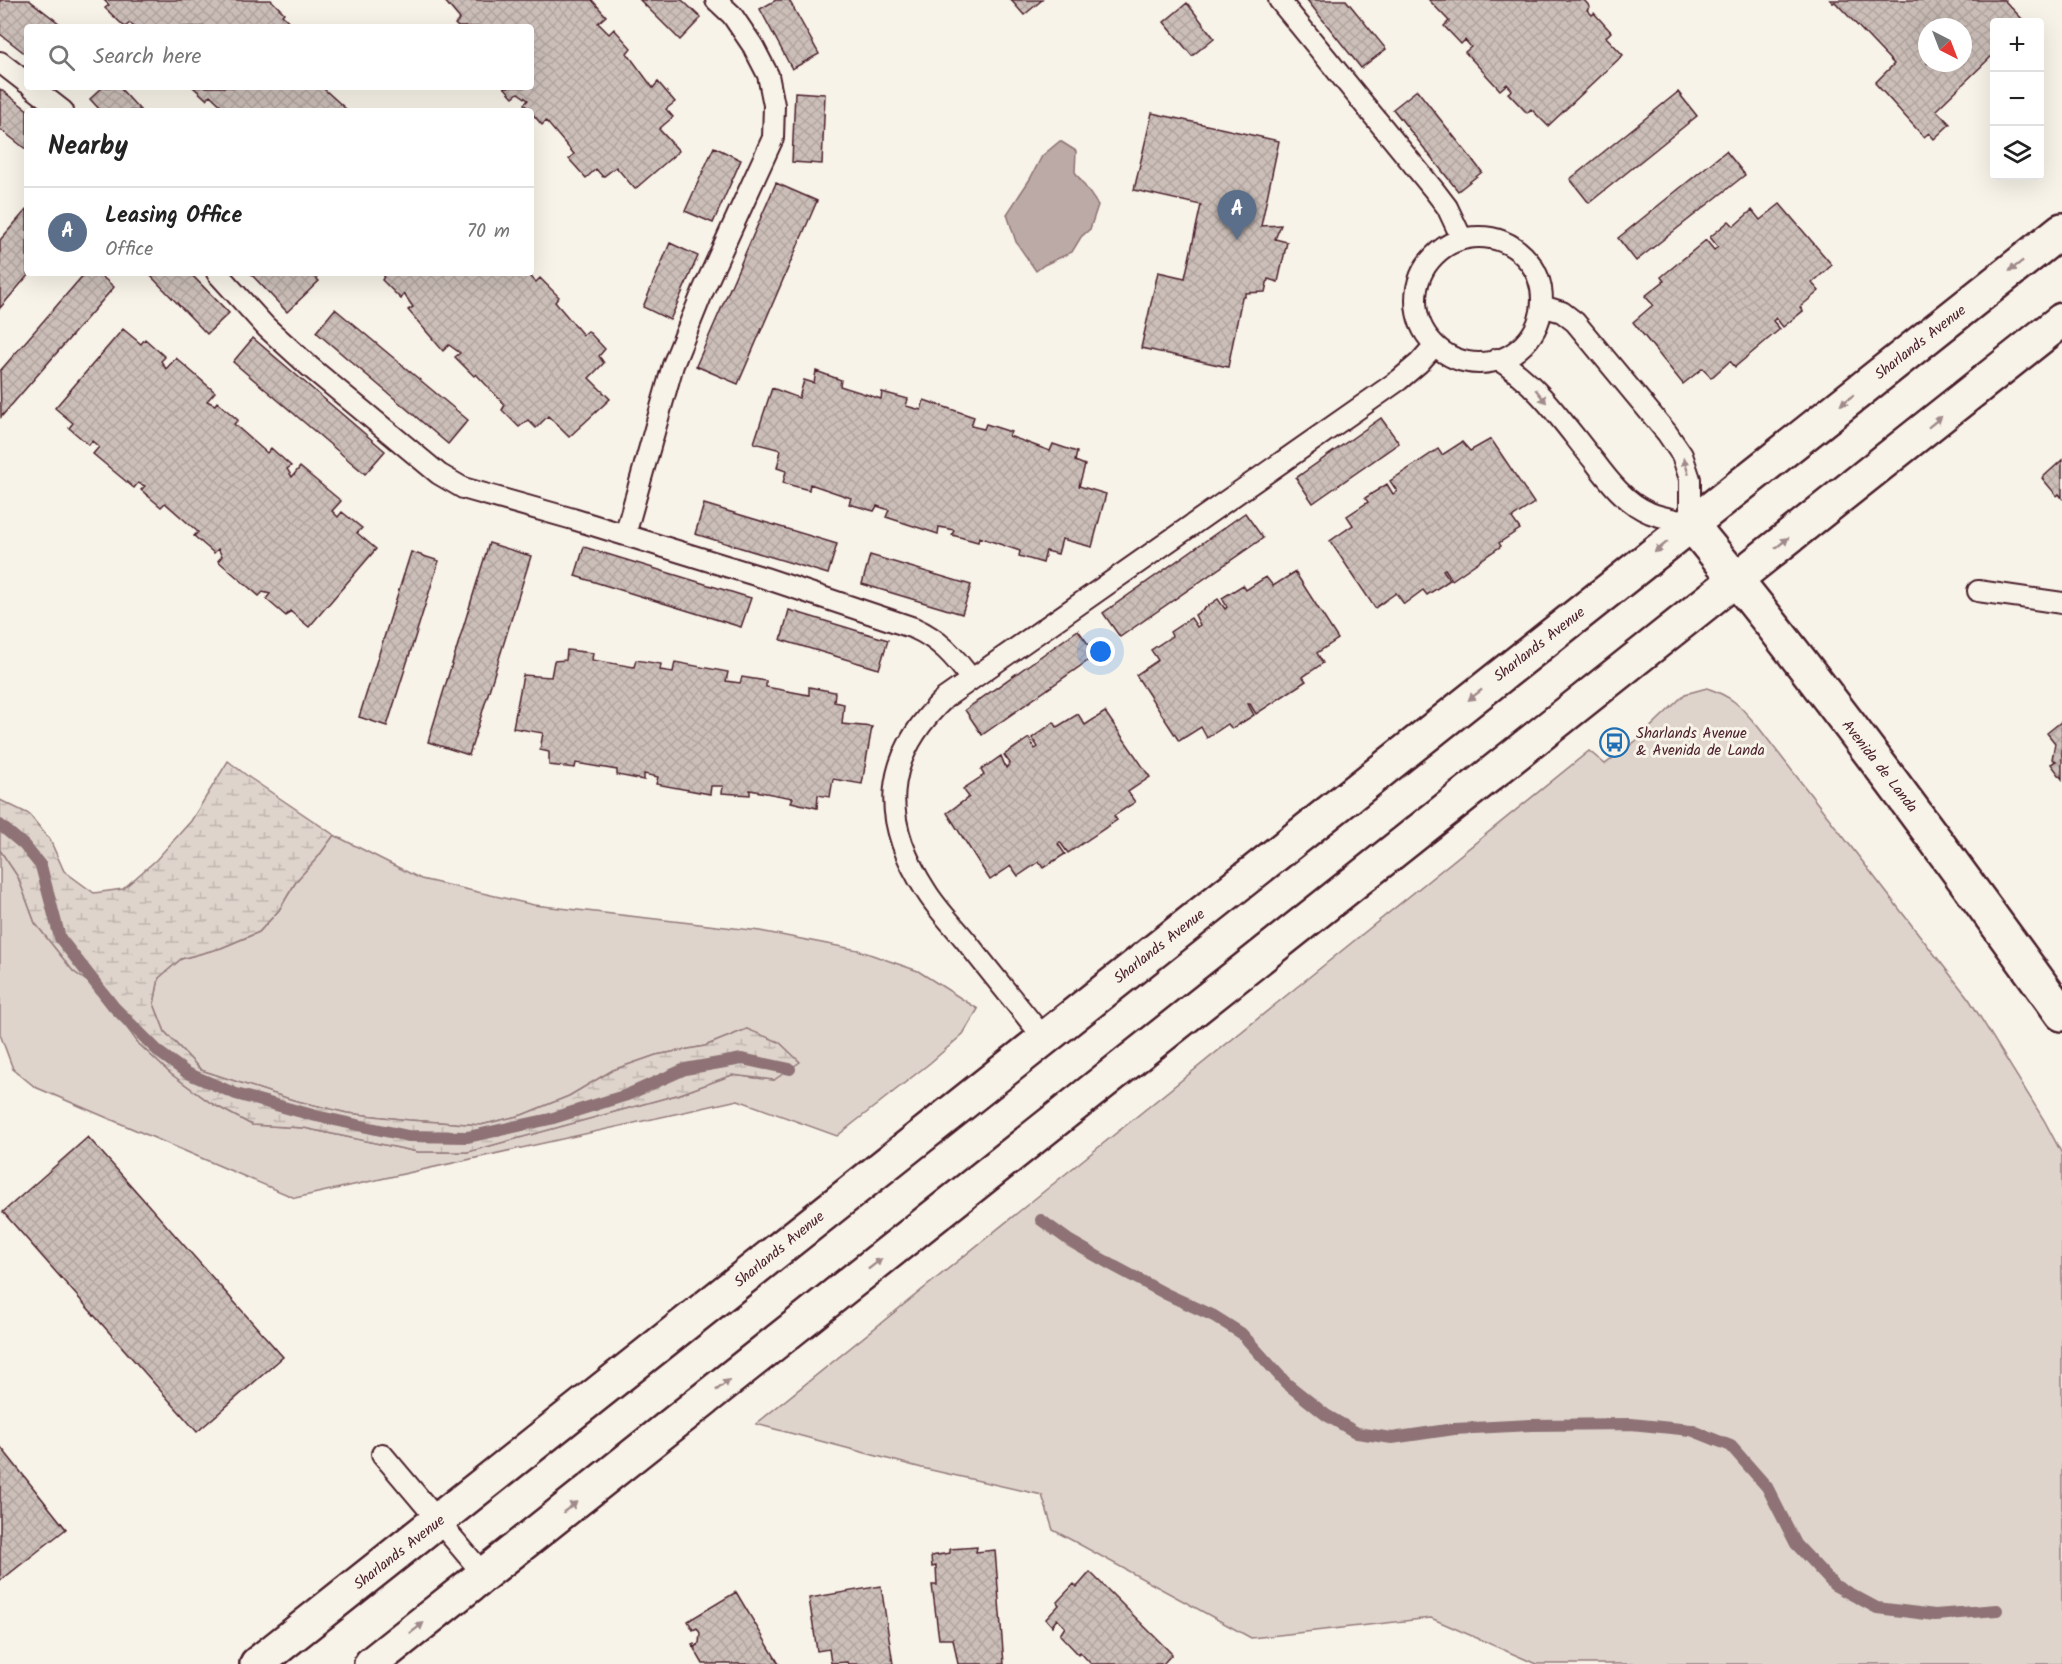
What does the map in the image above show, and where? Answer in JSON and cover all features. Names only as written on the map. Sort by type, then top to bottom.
[{"type":"main road","name":"Sharlands Avenue","points":[[257,1664],[1690,523],[2062,230]]},
{"type":"main road","points":[[371,1664],[2062,320]]},
{"type":"main road","name":"Avenida de Landa","points":[[1690,523],[1737,580],[1927,827],[2062,1014]]},
{"type":"lane","points":[[625,535],[673,365],[729,231],[773,138],[774,105],[768,75],[753,46],[732,15],[716,0]]},
{"type":"lane","points":[[1279,0],[1434,190],[1447,207],[1462,239]]},
{"type":"lane","points":[[0,62],[24,81]]},
{"type":"lane","points":[[36,90],[59,108]]},
{"type":"lane","points":[[1471,236],[1500,239],[1524,254],[1539,277],[1542,306],[1534,332],[1514,353],[1487,363],[1459,361],[1434,346],[1419,321],[1415,293],[1425,266],[1444,246],[1471,236]]},
{"type":"lane","points":[[220,276],[266,327],[310,367],[439,474],[463,488],[765,578],[914,628],[943,646],[956,659],[970,679]]},
{"type":"lane","points":[[1497,359],[1515,370],[1536,389],[1611,483],[1626,498],[1650,513],[1690,523],[1690,479],[1682,455],[1667,433],[1575,322],[1562,312],[1542,306]]},
{"type":"lane","points":[[1044,1038],[927,893],[910,865],[897,833],[893,806],[897,776],[907,744],[925,717],[970,679],[1399,380],[1434,346]]},
{"type":"lane","points":[[1978,591],[2062,603]]},
{"type":"lane","points":[[382,1454],[484,1575]]},
{"type":"green space","points":[[1707,688],[1724,695],[1736,704],[1759,728],[1969,999],[2044,1120],[2062,1154],[2062,1664],[1536,1664],[1431,1618],[1251,1638],[1053,1530],[1042,1495],[922,1468],[756,1424],[1589,751],[1605,764],[1637,740],[1685,694]]},
{"type":"green space","points":[[228,761],[334,835],[297,880],[279,910],[259,932],[221,948],[181,959],[159,978],[154,1004],[165,1032],[201,1070],[293,1100],[347,1113],[481,1125],[522,1115],[569,1096],[613,1070],[656,1055],[705,1046],[747,1029],[779,1042],[800,1062],[774,1080],[732,1075],[680,1094],[468,1152],[418,1152],[304,1128],[252,1125],[211,1103],[171,1074],[139,1044],[99,990],[73,971],[35,923],[18,877],[0,850],[0,800],[29,814],[50,840],[64,871],[94,893],[123,889],[156,860],[191,821]]},
{"type":"green space","points":[[334,835],[421,879],[534,905],[760,931],[858,950],[918,971],[978,1009],[963,1034],[837,1136],[738,1100],[295,1198],[35,1087],[13,1069],[0,1034],[0,850],[18,877],[35,923],[73,971],[99,990],[139,1044],[171,1074],[211,1103],[252,1125],[304,1128],[418,1152],[468,1152],[680,1094],[732,1075],[774,1080],[747,1029],[705,1046],[656,1055],[613,1070],[569,1096],[522,1115],[481,1125],[347,1113],[293,1100],[201,1070],[165,1032],[154,1004],[159,977],[181,959],[221,948],[259,932],[279,910],[297,880]]},
{"type":"shaded area","points":[[1060,141],[1076,151],[1075,172],[1098,205],[1090,229],[1081,237],[1072,252],[1036,271],[1016,242],[1007,214],[1042,156]]},
{"type":"building","points":[[0,0],[29,0],[60,24],[24,24],[24,53],[0,34]]},
{"type":"building","points":[[104,0],[271,0],[292,24],[122,24],[105,8],[109,5]]},
{"type":"building","points":[[444,0],[592,0],[606,16],[598,23],[609,34],[614,29],[631,48],[627,53],[653,88],[658,82],[675,102],[666,109],[673,117],[659,129],[679,151],[635,189],[616,167],[603,177],[596,169],[586,178],[569,159],[574,154],[546,121],[542,125],[534,116],[534,108],[527,108],[524,104],[528,100],[518,93],[513,97],[507,90],[534,90],[534,24],[455,24],[460,19]]},
{"type":"building","points":[[640,0],[682,0],[701,18],[680,40]]},
{"type":"building","points":[[776,0],[789,0],[819,54],[792,69],[760,9]]},
{"type":"building","points":[[1011,0],[1042,0],[1024,15]]},
{"type":"building","points":[[1307,0],[1346,0],[1386,49],[1361,68]]},
{"type":"building","points":[[1429,0],[1584,0],[1590,7],[1587,10],[1592,15],[1594,13],[1611,32],[1606,37],[1623,55],[1548,126],[1531,109],[1527,113],[1508,93],[1512,90],[1507,84],[1500,90],[1465,52],[1471,47],[1465,40],[1461,44],[1444,26],[1449,21]]},
{"type":"building","points":[[1830,0],[2004,0],[2021,18],[1990,18],[1990,58],[1936,110],[1950,124],[1934,139],[1929,133],[1924,137],[1875,83],[1894,64],[1835,2]]},
{"type":"building","points":[[1187,3],[1214,38],[1192,56],[1164,22]]},
{"type":"building","points":[[0,89],[25,108],[24,148],[0,129]]},
{"type":"building","points":[[100,90],[122,90],[138,108],[98,108],[90,99]]},
{"type":"building","points":[[196,90],[325,90],[345,108],[224,108],[210,95],[206,99]]},
{"type":"building","points":[[1417,90],[1482,172],[1458,191],[1393,109]]},
{"type":"building","points":[[795,92],[825,94],[822,164],[792,162]]},
{"type":"building","points":[[1678,92],[1697,116],[1589,203],[1570,179]]},
{"type":"building","points":[[1152,113],[1279,141],[1261,226],[1281,225],[1275,239],[1287,242],[1278,282],[1268,279],[1265,292],[1245,293],[1245,297],[1242,297],[1228,367],[1141,348],[1158,272],[1185,278],[1201,205],[1134,190]]},
{"type":"building","points":[[714,147],[741,160],[713,223],[685,211]]},
{"type":"building","points":[[1726,151],[1745,175],[1636,261],[1618,238]]},
{"type":"building","points":[[776,183],[817,201],[738,384],[696,366]]},
{"type":"building","points":[[1780,204],[1832,265],[1812,283],[1819,291],[1800,307],[1803,311],[1783,327],[1776,318],[1773,321],[1780,329],[1735,367],[1730,361],[1711,378],[1703,368],[1683,384],[1633,322],[1653,305],[1645,296],[1664,281],[1661,277],[1706,240],[1714,250],[1718,247],[1710,237],[1729,221],[1734,226],[1752,210],[1760,220]]},
{"type":"building","points":[[24,212],[24,276],[27,276],[0,308],[0,240]]},
{"type":"building","points":[[670,243],[698,256],[670,320],[643,307]]},
{"type":"building","points":[[82,276],[101,276],[114,287],[1,417],[0,371]]},
{"type":"building","points":[[151,276],[193,276],[229,313],[207,334]]},
{"type":"building","points":[[253,276],[314,276],[319,281],[287,312]]},
{"type":"building","points":[[384,276],[530,276],[536,282],[540,278],[559,297],[555,302],[583,335],[588,331],[605,349],[599,356],[604,363],[589,378],[610,399],[569,437],[548,416],[536,428],[528,420],[519,427],[502,410],[505,405],[476,374],[474,376],[455,357],[460,353],[449,345],[443,351],[408,310],[413,307],[404,294],[401,299],[382,280]]},
{"type":"building","points":[[335,309],[468,420],[448,444],[316,332]]},
{"type":"building","points":[[123,329],[141,344],[145,339],[165,357],[161,361],[166,369],[176,358],[215,392],[207,401],[215,405],[217,402],[238,420],[234,424],[267,453],[271,448],[291,466],[287,469],[292,477],[300,467],[341,501],[332,511],[338,517],[342,512],[362,528],[357,533],[376,549],[309,627],[290,611],[286,616],[266,599],[270,594],[263,592],[259,596],[218,561],[222,556],[218,549],[214,553],[194,536],[198,532],[165,503],[161,507],[141,490],[145,486],[138,483],[134,488],[93,454],[99,447],[92,441],[89,445],[69,428],[73,423],[55,408]]},
{"type":"building","points":[[253,338],[385,451],[365,474],[233,362]]},
{"type":"building","points":[[816,371],[841,380],[840,386],[881,399],[882,392],[908,399],[906,406],[921,410],[924,400],[974,417],[971,426],[984,429],[986,424],[1011,432],[1009,436],[1050,451],[1053,444],[1077,452],[1075,461],[1085,465],[1079,486],[1106,494],[1092,547],[1062,539],[1058,554],[1046,551],[1043,563],[1019,556],[1020,551],[979,537],[978,542],[952,535],[954,530],[939,527],[938,534],[886,517],[889,510],[877,506],[874,511],[849,504],[851,498],[810,484],[809,490],[783,483],[786,471],[777,468],[781,450],[754,443],[772,388],[799,398],[804,380],[814,383]]},
{"type":"building","points":[[1381,418],[1399,443],[1313,503],[1296,478]]},
{"type":"building","points":[[1491,439],[1534,503],[1512,518],[1520,529],[1499,543],[1501,546],[1452,580],[1445,569],[1443,570],[1450,580],[1427,595],[1423,590],[1404,604],[1396,593],[1375,608],[1330,541],[1353,525],[1347,516],[1368,502],[1365,498],[1387,484],[1393,494],[1397,491],[1390,481],[1438,449],[1442,455],[1462,442],[1470,451]]},
{"type":"building","points":[[2062,460],[2062,498],[2059,494],[2057,496],[2042,478]]},
{"type":"building","points":[[704,504],[837,544],[828,574],[695,534]]},
{"type":"building","points":[[1245,513],[1263,538],[1120,637],[1103,613]]},
{"type":"building","points":[[489,543],[531,556],[469,755],[428,742]]},
{"type":"building","points":[[584,547],[751,598],[741,627],[575,576]]},
{"type":"building","points":[[411,552],[439,561],[387,726],[359,717]]},
{"type":"building","points":[[870,555],[971,585],[962,614],[862,584]]},
{"type":"building","points":[[1295,572],[1338,639],[1317,653],[1323,663],[1303,677],[1306,681],[1256,714],[1248,704],[1254,715],[1232,729],[1228,724],[1207,738],[1201,727],[1179,741],[1136,675],[1158,660],[1151,650],[1172,636],[1170,632],[1191,618],[1197,627],[1200,625],[1195,615],[1218,599],[1225,609],[1227,607],[1222,598],[1243,585],[1246,590],[1266,577],[1273,586]]},
{"type":"building","points":[[789,610],[888,640],[879,669],[781,640]]},
{"type":"building","points":[[1078,630],[1096,655],[982,735],[965,710]]},
{"type":"building","points":[[567,650],[593,653],[592,660],[634,667],[636,660],[661,664],[660,670],[673,672],[675,662],[728,672],[726,681],[740,683],[742,677],[766,681],[766,687],[809,695],[809,687],[835,692],[834,702],[844,704],[842,724],[872,727],[862,784],[833,779],[830,797],[818,795],[817,808],[791,802],[793,798],[750,790],[750,795],[722,793],[723,786],[711,786],[710,794],[656,784],[658,777],[644,774],[644,780],[617,775],[617,770],[576,763],[575,768],[549,765],[549,752],[540,750],[543,733],[513,728],[523,675],[551,677],[554,661],[566,660]]},
{"type":"building","points":[[1105,712],[1150,777],[1128,792],[1135,802],[1114,816],[1117,820],[1068,853],[1060,842],[1058,844],[1065,854],[1043,868],[1039,862],[1018,876],[1011,866],[990,880],[947,813],[969,797],[963,789],[984,775],[981,770],[1001,756],[1006,768],[1010,763],[1004,755],[1029,738],[1035,749],[1038,747],[1032,738],[1054,722],[1057,727],[1078,714],[1085,725]]},
{"type":"building","points":[[2062,721],[2062,779],[2051,764],[2056,761],[2052,759],[2055,743],[2047,733]]},
{"type":"building","points":[[88,1137],[283,1357],[197,1432],[3,1212]]},
{"type":"building","points":[[0,1446],[66,1529],[0,1581]]},
{"type":"building","points":[[977,1547],[976,1552],[995,1550],[1004,1664],[958,1664],[953,1639],[939,1639],[932,1585],[937,1585],[936,1566],[932,1567],[931,1556],[950,1553],[950,1549]]},
{"type":"building","points":[[1090,1572],[1172,1654],[1163,1664],[1091,1664],[1060,1635],[1065,1627],[1057,1619],[1052,1626],[1046,1619],[1059,1605],[1057,1602],[1074,1584],[1077,1587]]},
{"type":"building","points":[[881,1586],[893,1664],[831,1663],[829,1649],[817,1651],[809,1598]]},
{"type":"building","points":[[736,1592],[779,1664],[703,1664],[692,1645],[694,1644],[695,1648],[699,1643],[700,1633],[697,1628],[693,1630],[688,1621]]},
{"type":"waterway","points":[[0,825],[24,845],[41,866],[60,938],[114,1007],[160,1053],[187,1073],[236,1094],[316,1116],[408,1136],[468,1137],[550,1119],[627,1095],[685,1069],[742,1059],[790,1069]]},
{"type":"waterway","points":[[1041,1220],[1070,1241],[1112,1265],[1214,1316],[1241,1333],[1286,1383],[1326,1415],[1357,1433],[1392,1438],[1454,1429],[1531,1425],[1631,1424],[1691,1430],[1731,1446],[1767,1487],[1796,1544],[1834,1585],[1877,1608],[1935,1615],[1997,1610]]},
{"type":"place","name":"Leasing Office","points":[[1237,240]]},
{"type":"place","name":"Sharlands Avenue & Avenida de Landa","points":[[1615,742]]}]
